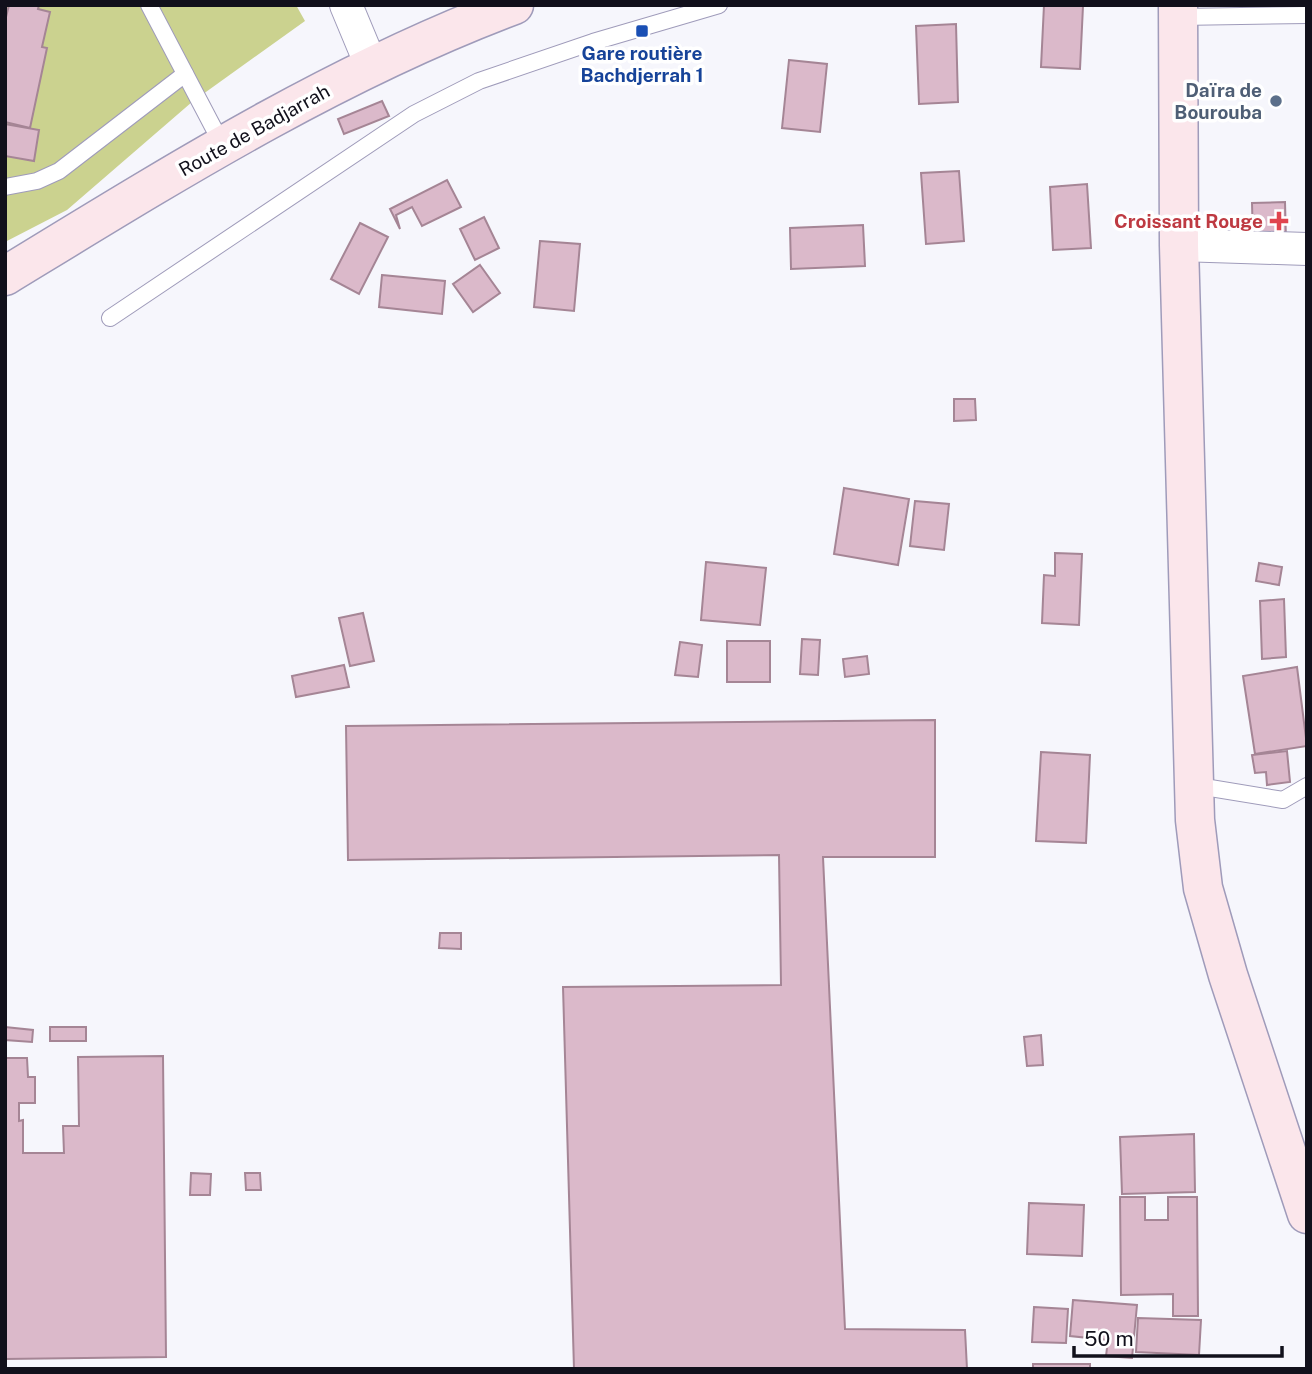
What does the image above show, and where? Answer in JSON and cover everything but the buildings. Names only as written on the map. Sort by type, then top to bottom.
[{"type":"main road","name":"Route de Badjarrah","points":[[5,276],[223,146],[370,65],[514,5]]},
{"type":"main road","points":[[1177,9],[1179,245],[1192,785],[1203,888],[1274,1122],[1307,1214]]},
{"type":"street","points":[[346,5],[370,65]]},
{"type":"street","points":[[1179,245],[1307,249]]},
{"type":"lane","points":[[149,5],[223,146]]},
{"type":"lane","points":[[110,318],[402,122],[479,81],[593,42],[719,5]]},
{"type":"lane","points":[[1177,9],[1307,15]]},
{"type":"lane","points":[[5,187],[37,181],[60,171],[185,74]]},
{"type":"lane","points":[[1192,785],[1283,800],[1307,786]]},
{"type":"green space","points":[[5,5],[296,5],[305,21],[192,102],[67,210],[5,242]]},
{"type":"place","name":"Gare routière Bachdjerrah 1","points":[[642,31]]},
{"type":"place","name":"Daïra de Bourouba","points":[[1276,101]]},
{"type":"place","name":"Croissant Rouge","points":[[1279,221]]}]
